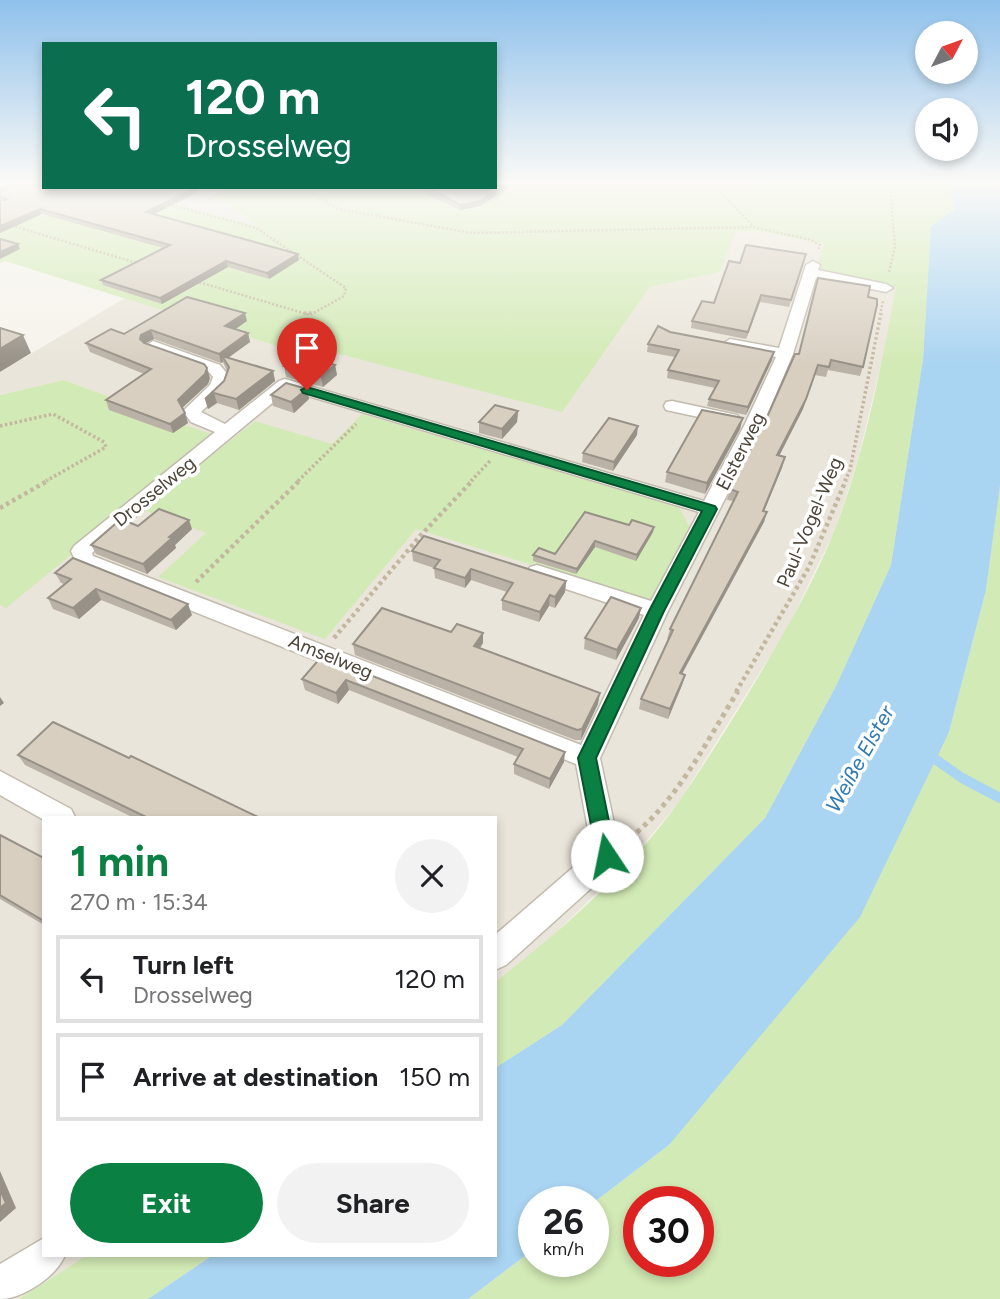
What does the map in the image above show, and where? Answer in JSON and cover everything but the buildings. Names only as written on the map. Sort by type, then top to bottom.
[{"type":"street","points":[[812,269],[886,288]]},
{"type":"street","name":"Elsterweg","points":[[587,758],[657,611],[754,424],[785,354],[812,269]]},
{"type":"street","points":[[720,342],[785,354]]},
{"type":"street","points":[[153,346],[214,368],[221,376],[218,387],[192,411],[197,418],[227,431]]},
{"type":"street","name":"Drosselweg","points":[[81,551],[285,384],[710,509]]},
{"type":"street","points":[[672,406],[754,424]]},
{"type":"street","name":"Amselweg","points":[[81,551],[84,560],[587,758]]},
{"type":"street","points":[[513,565],[657,611]]},
{"type":"street","points":[[497,953],[607,856],[587,758]]},
{"type":"street","points":[[0,782],[60,816]]},
{"type":"street","points":[[0,1286],[44,1257]]},
{"type":"path","points":[[71,244],[142,265]]},
{"type":"path","points":[[193,281],[310,316],[344,296],[346,288],[279,244]]},
{"type":"path","points":[[812,269],[820,245],[818,244]]},
{"type":"path","name":"Paul-Vogel-Weg","points":[[607,856],[650,822],[679,785],[764,648],[809,567],[850,470],[895,244]]},
{"type":"path","points":[[180,597],[371,409]]},
{"type":"path","points":[[0,426],[53,414],[104,442],[106,447],[0,508]]},
{"type":"path","points":[[322,652],[421,535],[503,447]]},
{"type":"path","points":[[0,500],[7,504]]},
{"type":"shaded area","points":[[731,244],[822,244],[818,268],[897,287],[857,463],[835,530],[787,629],[679,802],[629,862],[545,943],[497,980],[497,816],[42,816],[42,1257],[84,1257],[19,1299],[0,1299],[0,605],[6,607],[215,436],[64,380],[0,395],[0,372],[125,298],[280,347],[289,341],[562,411],[650,287],[720,272]]},
{"type":"green space","points":[[0,244],[731,244],[720,272],[650,287],[562,412],[289,341],[280,347],[5,261],[0,263]]},
{"type":"green space","points":[[824,244],[930,244],[923,359],[891,565],[836,686],[765,818],[562,1025],[497,1067],[497,980],[594,898],[660,826],[690,785],[757,679],[809,587],[835,529],[864,440],[896,287],[817,268]]},
{"type":"green space","points":[[64,380],[216,436],[6,608],[0,605],[0,395]]},
{"type":"green space","points":[[362,414],[679,507],[690,528],[651,602],[416,529],[325,639],[158,577],[206,533],[143,510],[255,421],[332,444]]},
{"type":"green space","points":[[1000,482],[1000,1299],[468,1299],[518,1261],[518,1277],[609,1277],[609,1191],[669,1145],[949,732],[986,590]]},
{"type":"green space","points":[[84,1257],[210,1257],[148,1299],[19,1299]]},
{"type":"water","name":"Weiße Elster","points":[[930,244],[1000,244],[1000,485],[986,590],[949,732],[860,917],[669,1145],[609,1191],[609,1186],[518,1186],[518,1261],[468,1299],[148,1299],[210,1257],[497,1257],[497,1067],[562,1025],[765,818],[836,686],[891,565],[923,359]]},
{"type":"waterway","points":[[928,754],[962,778],[1000,798]]},
{"type":"route","points":[[307,390],[710,509],[657,611],[587,758],[607,856]]}]
